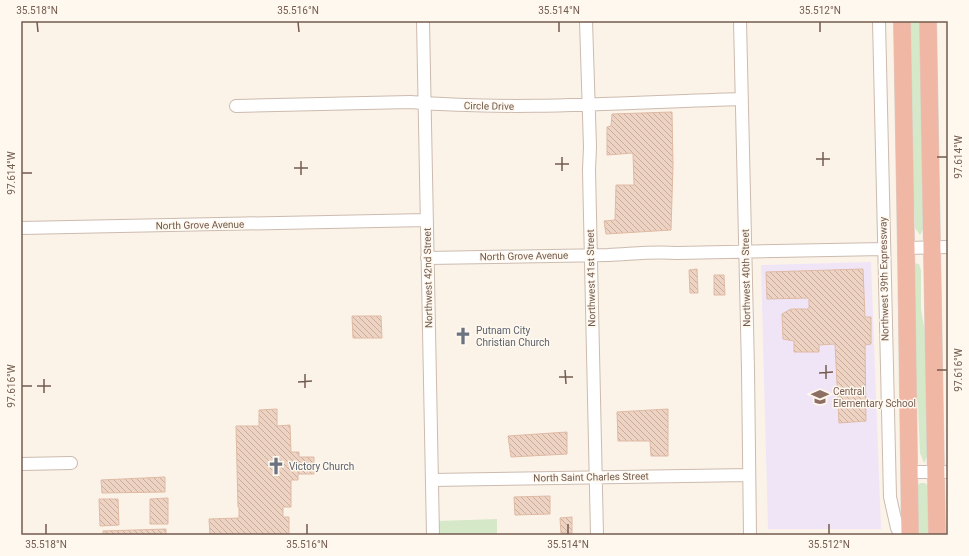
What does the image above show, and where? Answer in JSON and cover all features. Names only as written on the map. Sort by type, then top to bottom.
[{"type":"highway","points":[[902,21],[910,535]]},
{"type":"highway","points":[[928,21],[940,248],[942,473],[937,535]]},
{"type":"street","name":"Northwest 42nd Street","points":[[423,21],[433,535]]},
{"type":"street","name":"Northwest 41st Street","points":[[586,21],[597,535]]},
{"type":"street","name":"Northwest 40th Street","points":[[740,21],[750,535]]},
{"type":"street","name":"Northwest 39th Expressway","points":[[879,21],[890,497],[897,528],[901,535]]},
{"type":"street","name":"Circle Drive","points":[[236,106],[410,102],[438,105],[588,105],[675,100],[742,99]]},
{"type":"street","name":"North Grove Avenue","points":[[21,228],[427,220]]},
{"type":"street","points":[[906,248],[940,248]]},
{"type":"street","name":"North Grove Avenue","points":[[427,258],[634,254],[655,251],[677,253],[884,249]]},
{"type":"street","points":[[21,464],[71,463]]},
{"type":"street","points":[[909,472],[942,473]]},
{"type":"street","name":"North Saint Charles Street","points":[[432,480],[750,475]]},
{"type":"shaded area","name":"Central Elementary School","points":[[871,262],[881,529],[768,529],[761,265]]},
{"type":"green space","points":[[907,21],[920,21],[924,228],[920,235],[915,228],[913,175],[910,158]]},
{"type":"green space","points":[[914,263],[919,264],[921,270],[921,309],[927,344],[929,453],[924,463],[920,453],[918,406],[915,387]]},
{"type":"green space","points":[[920,483],[925,483],[929,487],[930,535],[917,535],[916,487]]},
{"type":"green space","points":[[497,519],[497,535],[438,535],[438,521]]},
{"type":"building","points":[[672,112],[673,165],[671,230],[606,234],[604,221],[615,220],[616,185],[634,185],[633,153],[607,155],[607,127],[611,126],[612,114]]},
{"type":"building","points":[[697,269],[698,293],[690,293],[689,270]]},
{"type":"building","points":[[863,269],[865,317],[871,317],[871,344],[865,345],[866,421],[839,423],[835,344],[819,345],[819,352],[794,352],[794,341],[783,339],[782,314],[791,309],[809,309],[809,298],[767,299],[766,272]]},
{"type":"building","points":[[714,275],[724,275],[725,295],[714,295]]},
{"type":"building","points":[[352,316],[381,316],[382,338],[353,338]]},
{"type":"building","name":"Victory Church","points":[[277,409],[277,426],[290,425],[291,452],[299,452],[299,457],[314,457],[314,474],[298,474],[298,480],[291,480],[291,507],[283,507],[283,517],[289,517],[289,535],[210,535],[209,519],[239,518],[236,426],[259,426],[259,410]]},
{"type":"building","points":[[668,409],[668,456],[651,456],[650,441],[618,441],[617,412]]},
{"type":"building","points":[[567,432],[567,454],[511,457],[508,436]]},
{"type":"building","points":[[165,477],[165,492],[102,493],[101,480]]},
{"type":"building","points":[[550,496],[550,514],[515,515],[514,497]]},
{"type":"building","points":[[168,498],[168,524],[150,524],[150,499]]},
{"type":"building","points":[[99,499],[118,499],[119,525],[100,526]]},
{"type":"building","points":[[572,517],[572,533],[561,533],[560,518]]},
{"type":"building","points":[[166,529],[166,535],[103,535],[103,531]]},
{"type":"place","name":"Putnam City Christian Church","points":[[463,336]]},
{"type":"place","name":"Central Elementary School","points":[[820,397]]},
{"type":"place","name":"Victory Church","points":[[276,466]]}]
